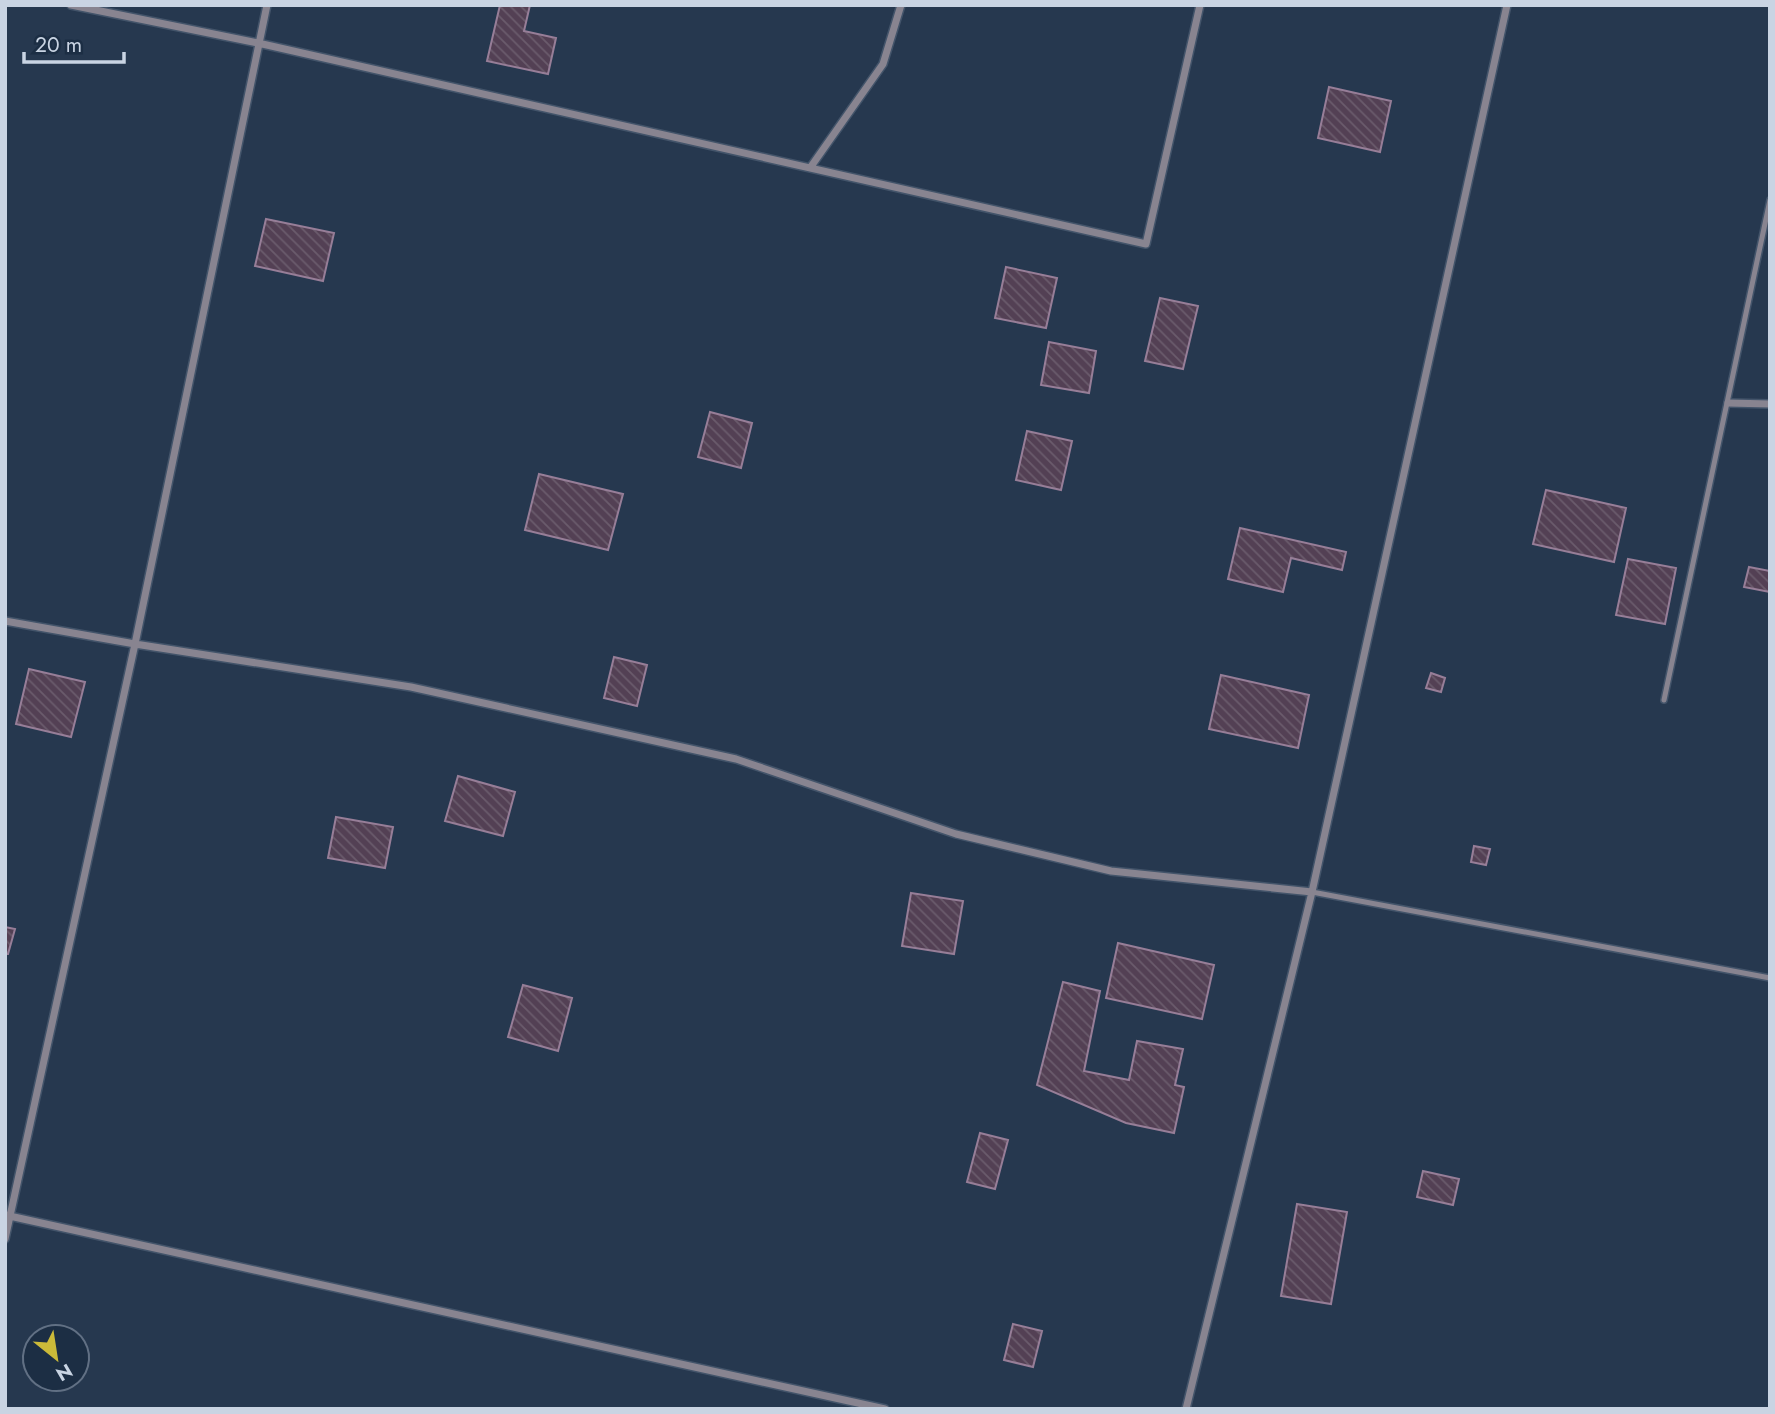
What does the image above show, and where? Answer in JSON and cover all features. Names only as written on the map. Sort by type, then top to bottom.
[{"type":"street","points":[[71,5],[258,43],[1146,243],[1200,5]]},
{"type":"street","points":[[5,1240],[8,1215],[135,644],[267,5]]},
{"type":"street","points":[[810,168],[883,64],[901,5]]},
{"type":"street","points":[[1186,1409],[1312,892],[1507,5]]},
{"type":"street","points":[[1728,403],[1770,404]]},
{"type":"street","points":[[5,621],[411,687],[736,759],[956,834],[1111,871],[1312,892]]},
{"type":"street","points":[[8,1215],[885,1409]]},
{"type":"lane","points":[[1664,700],[1770,200]]},
{"type":"lane","points":[[1312,892],[1770,978]]},
{"type":"building","points":[[500,5],[530,5],[524,31],[556,38],[548,74],[487,61]]},
{"type":"building","points":[[1329,87],[1391,101],[1380,152],[1318,138]]},
{"type":"building","points":[[266,219],[334,233],[323,281],[255,266]]},
{"type":"building","points":[[1006,267],[1057,278],[1046,328],[995,318]]},
{"type":"building","points":[[1160,298],[1198,306],[1183,369],[1145,361]]},
{"type":"building","points":[[1049,342],[1096,351],[1089,393],[1041,385]]},
{"type":"building","points":[[710,412],[752,423],[741,468],[698,457]]},
{"type":"building","points":[[1027,431],[1072,441],[1061,490],[1016,480]]},
{"type":"building","points":[[539,474],[623,494],[608,550],[525,530]]},
{"type":"building","points":[[1546,490],[1626,508],[1614,562],[1533,544]]},
{"type":"building","points":[[1240,528],[1346,552],[1342,570],[1291,558],[1283,592],[1228,579]]},
{"type":"building","points":[[1628,559],[1676,568],[1665,624],[1616,615]]},
{"type":"building","points":[[1749,567],[1770,571],[1770,592],[1744,587]]},
{"type":"building","points":[[614,657],[647,665],[637,706],[604,698]]},
{"type":"building","points":[[29,669],[85,682],[71,737],[16,724]]},
{"type":"building","points":[[1431,673],[1445,678],[1441,692],[1426,688]]},
{"type":"building","points":[[1221,675],[1309,695],[1298,748],[1209,729]]},
{"type":"building","points":[[458,776],[515,792],[503,836],[445,821]]},
{"type":"building","points":[[336,817],[393,827],[385,868],[328,858]]},
{"type":"building","points":[[1474,846],[1490,849],[1486,865],[1471,862]]},
{"type":"building","points":[[911,893],[963,901],[954,954],[902,946]]},
{"type":"building","points":[[5,927],[15,929],[8,954],[5,954]]},
{"type":"building","points":[[1118,943],[1214,965],[1202,1019],[1106,998]]},
{"type":"building","points":[[1063,982],[1100,991],[1084,1071],[1129,1080],[1137,1041],[1183,1049],[1175,1085],[1184,1087],[1174,1133],[1126,1123],[1037,1085]]},
{"type":"building","points":[[523,985],[572,998],[558,1051],[508,1037]]},
{"type":"building","points":[[980,1133],[1008,1140],[995,1189],[967,1182]]},
{"type":"building","points":[[1423,1171],[1459,1179],[1453,1205],[1417,1197]]},
{"type":"building","points":[[1297,1204],[1347,1212],[1331,1304],[1281,1296]]},
{"type":"building","points":[[1013,1324],[1042,1331],[1033,1367],[1004,1360]]}]
